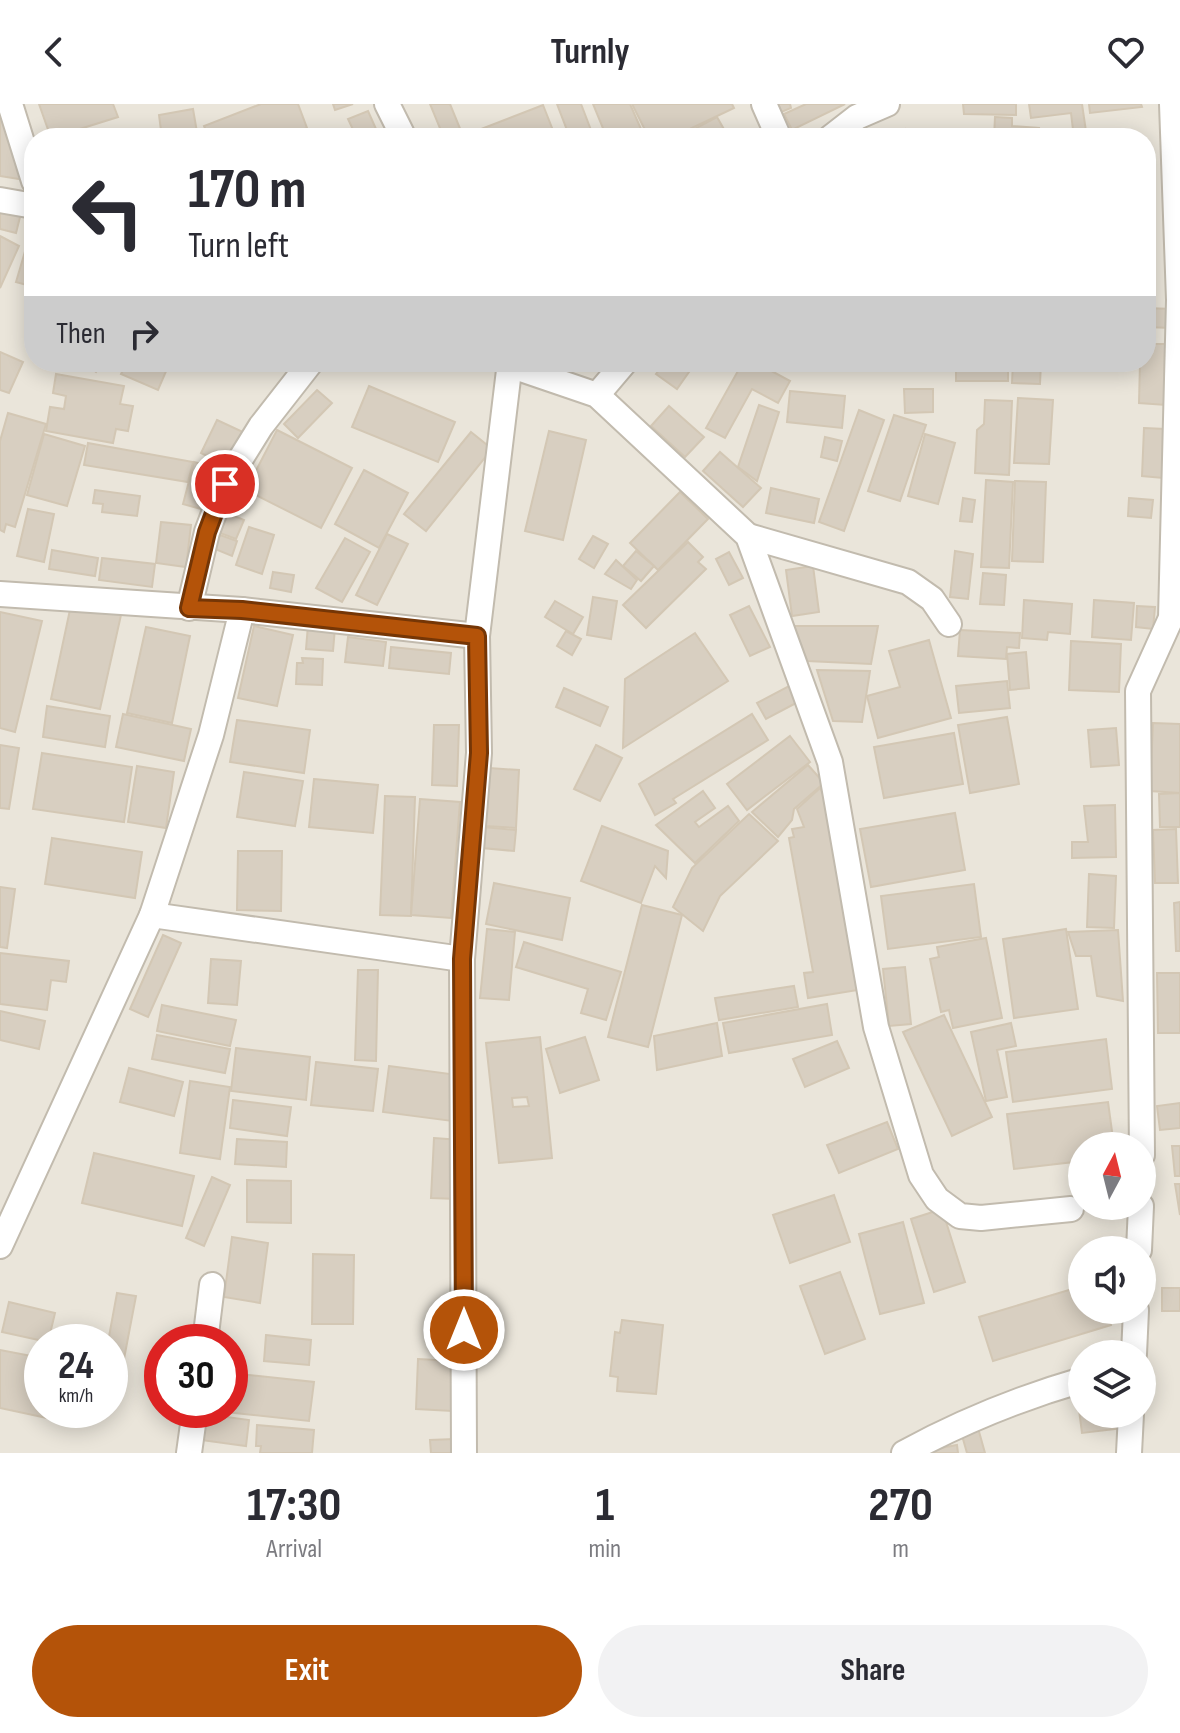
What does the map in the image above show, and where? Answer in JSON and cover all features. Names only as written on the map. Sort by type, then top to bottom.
[{"type":"street","points":[[10,104],[24,149]]},
{"type":"street","points":[[387,104],[399,128]]},
{"type":"street","points":[[764,104],[775,128]]},
{"type":"street","points":[[843,128],[857,117],[887,104]]},
{"type":"street","points":[[1142,1132],[1138,691],[1175,618],[1180,300],[1172,104]]},
{"type":"street","points":[[0,200],[24,204]]},
{"type":"street","points":[[189,608],[207,532],[225,484],[261,426],[303,372]]},
{"type":"street","points":[[464,1453],[462,959],[479,753],[477,636],[510,372]]},
{"type":"street","points":[[533,372],[597,395],[748,536],[908,582],[932,599],[949,624]]},
{"type":"street","points":[[597,395],[617,372]]},
{"type":"street","points":[[748,536],[830,762],[876,1027],[921,1175],[937,1199],[960,1216],[981,1218],[1068,1209]]},
{"type":"street","points":[[0,594],[242,610],[477,636]]},
{"type":"street","points":[[0,1246],[152,915],[211,735],[242,610]]},
{"type":"street","points":[[152,915],[462,959]]},
{"type":"street","points":[[207,1324],[212,1285]]},
{"type":"street","points":[[904,1453],[949,1429],[1026,1396],[1068,1384]]},
{"type":"street","points":[[189,1453],[192,1428]]},
{"type":"street","points":[[1129,1453],[1130,1428]]},
{"type":"shaded area","points":[[0,104],[1180,104],[1180,1453],[0,1453]]},
{"type":"building","points":[[39,104],[113,104],[118,117],[83,128],[47,128]]},
{"type":"building","points":[[261,104],[298,104],[307,128],[205,128]]},
{"type":"building","points":[[333,104],[353,104],[335,110]]},
{"type":"building","points":[[430,104],[450,104],[460,128],[440,128]]},
{"type":"building","points":[[557,104],[581,104],[590,128],[566,128]]},
{"type":"building","points":[[593,104],[630,104],[641,128],[603,128]]},
{"type":"building","points":[[632,104],[732,104],[734,108],[692,128],[644,128]]},
{"type":"building","points":[[776,104],[790,104],[791,108],[779,113]]},
{"type":"building","points":[[806,104],[845,104],[796,128],[791,128],[784,114]]},
{"type":"building","points":[[963,104],[1016,104],[1016,115],[964,114]]},
{"type":"building","points":[[1029,104],[1082,104],[1086,128],[1073,128],[1071,113],[1031,118]]},
{"type":"building","points":[[1089,104],[1141,104],[1142,107],[1090,113]]},
{"type":"building","points":[[543,105],[552,128],[484,128]]},
{"type":"building","points":[[193,109],[196,128],[161,128],[159,115]]},
{"type":"building","points":[[0,110],[24,180],[0,176]]},
{"type":"building","points":[[368,111],[376,128],[352,128],[348,119]]},
{"type":"building","points":[[717,117],[723,128],[696,128]]},
{"type":"building","points":[[995,117],[1012,118],[1012,126],[1039,128],[994,128]]},
{"type":"building","points":[[0,209],[21,213],[16,233],[0,229]]},
{"type":"building","points":[[0,236],[19,246],[0,288]]},
{"type":"building","points":[[24,255],[24,284],[16,282]]},
{"type":"building","points":[[1156,308],[1172,309],[1171,328],[1156,327]]},
{"type":"building","points":[[1156,344],[1168,344],[1166,405],[1139,403],[1140,372],[1156,372]]},
{"type":"building","points":[[0,352],[23,362],[9,393],[0,390]]},
{"type":"building","points":[[122,372],[166,372],[158,390]]},
{"type":"building","points":[[658,372],[689,372],[677,389],[656,374]]},
{"type":"building","points":[[737,372],[773,372],[790,381],[778,403],[752,389],[725,438],[706,428]]},
{"type":"building","points":[[956,372],[1008,372],[1008,381],[956,381]]},
{"type":"building","points":[[1013,372],[1041,372],[1040,384],[1012,383]]},
{"type":"building","points":[[56,374],[124,386],[120,404],[133,406],[128,431],[116,429],[113,443],[46,431],[50,407],[64,409],[66,396],[53,393]]},
{"type":"building","points":[[369,386],[455,422],[438,462],[352,427]]},
{"type":"building","points":[[904,389],[933,389],[933,412],[905,413]]},
{"type":"building","points":[[317,390],[332,403],[298,438],[284,424]]},
{"type":"building","points":[[790,391],[845,396],[842,428],[787,422]]},
{"type":"building","points":[[1018,398],[1053,400],[1049,464],[1014,463]]},
{"type":"building","points":[[985,400],[1012,401],[1009,475],[975,473],[977,430],[984,424]]},
{"type":"building","points":[[759,405],[779,412],[757,481],[738,467]]},
{"type":"building","points":[[669,406],[704,437],[685,457],[651,426]]},
{"type":"building","points":[[859,410],[884,420],[844,531],[819,522]]},
{"type":"building","points":[[8,413],[46,424],[15,527],[6,524],[4,532],[0,530],[0,441]]},
{"type":"building","points":[[894,415],[926,425],[900,501],[868,491]]},
{"type":"building","points":[[217,420],[245,433],[229,467],[201,453]]},
{"type":"building","points":[[1144,428],[1165,429],[1163,478],[1142,476]]},
{"type":"building","points":[[277,430],[352,468],[321,528],[246,490]]},
{"type":"building","points":[[549,431],[586,440],[563,540],[525,531]]},
{"type":"building","points":[[471,432],[492,449],[426,531],[404,514]]},
{"type":"building","points":[[44,434],[85,446],[67,506],[27,495]]},
{"type":"building","points":[[925,434],[955,443],[938,504],[908,496]]},
{"type":"building","points":[[825,437],[842,441],[837,461],[821,457]]},
{"type":"building","points":[[88,443],[193,462],[188,482],[84,465]]},
{"type":"building","points":[[720,452],[761,488],[743,507],[703,471]]},
{"type":"building","points":[[194,462],[213,467],[201,509],[183,504]]},
{"type":"building","points":[[364,470],[408,493],[379,548],[335,524]]},
{"type":"building","points":[[986,480],[1013,482],[1009,568],[981,567]]},
{"type":"building","points":[[1015,481],[1046,482],[1043,562],[1012,561]]},
{"type":"building","points":[[771,488],[819,499],[814,523],[766,513]]},
{"type":"building","points":[[95,490],[140,496],[137,516],[102,512],[103,504],[93,503]]},
{"type":"building","points":[[680,492],[708,519],[658,570],[630,543]]},
{"type":"building","points":[[963,498],[975,500],[972,522],[960,521]]},
{"type":"building","points":[[1129,498],[1153,500],[1151,518],[1128,516]]},
{"type":"building","points":[[28,509],[54,514],[44,562],[17,556]]},
{"type":"building","points":[[227,513],[244,520],[236,539],[220,533]]},
{"type":"building","points":[[161,522],[191,525],[186,567],[156,563]]},
{"type":"building","points":[[249,527],[274,535],[262,574],[236,565]]},
{"type":"building","points":[[387,534],[408,544],[377,605],[356,595]]},
{"type":"building","points":[[220,535],[237,541],[232,556],[215,549]]},
{"type":"building","points":[[593,536],[608,544],[594,568],[579,559]]},
{"type":"building","points":[[345,538],[370,552],[342,602],[316,588]]},
{"type":"building","points":[[688,542],[703,557],[698,562],[706,569],[646,628],[623,605]]},
{"type":"building","points":[[52,550],[98,558],[95,576],[49,569]]},
{"type":"building","points":[[636,551],[654,566],[641,581],[623,566]]},
{"type":"building","points":[[955,551],[973,554],[968,599],[950,597]]},
{"type":"building","points":[[729,552],[743,578],[729,585],[716,559]]},
{"type":"building","points":[[102,558],[155,564],[152,587],[99,580]]},
{"type":"building","points":[[616,560],[637,580],[631,589],[605,574]]},
{"type":"building","points":[[813,566],[819,612],[792,616],[786,570]]},
{"type":"building","points":[[273,572],[294,575],[291,592],[270,588]]},
{"type":"building","points":[[983,573],[1006,575],[1004,605],[980,604]]},
{"type":"building","points":[[593,597],[617,601],[611,639],[587,635]]},
{"type":"building","points":[[1024,600],[1072,604],[1070,634],[1048,632],[1047,640],[1022,638]]},
{"type":"building","points":[[1094,600],[1134,603],[1131,640],[1092,637]]},
{"type":"building","points":[[555,601],[583,617],[573,634],[545,617]]},
{"type":"building","points":[[71,605],[121,615],[100,709],[51,699]]},
{"type":"building","points":[[749,606],[770,647],[750,656],[730,615]]},
{"type":"building","points":[[1137,606],[1155,607],[1153,629],[1136,627]]},
{"type":"building","points":[[0,612],[42,621],[15,732],[0,728]]},
{"type":"building","points":[[308,625],[335,628],[333,651],[306,649]]},
{"type":"building","points":[[254,626],[293,635],[277,706],[238,698]]},
{"type":"building","points":[[794,626],[878,626],[871,664],[807,661]]},
{"type":"building","points":[[146,627],[190,636],[172,723],[127,713]]},
{"type":"building","points":[[960,630],[1020,633],[1019,648],[1007,647],[1006,659],[958,656]]},
{"type":"building","points":[[566,631],[581,639],[572,655],[557,646]]},
{"type":"building","points":[[695,633],[728,681],[623,748],[625,679]]},
{"type":"building","points":[[348,637],[386,642],[383,666],[345,662]]},
{"type":"building","points":[[929,640],[951,718],[878,738],[867,696],[900,687],[889,651]]},
{"type":"building","points":[[1071,641],[1121,644],[1119,692],[1069,690]]},
{"type":"building","points":[[391,647],[451,653],[449,674],[389,668]]},
{"type":"building","points":[[1026,652],[1029,688],[1010,690],[1007,654]]},
{"type":"building","points":[[302,658],[323,659],[322,685],[296,684],[297,663],[303,663]]},
{"type":"building","points":[[817,670],[870,671],[862,722],[833,721]]},
{"type":"building","points":[[1007,681],[1010,708],[959,713],[956,686]]},
{"type":"building","points":[[789,686],[798,702],[766,719],[757,703]]},
{"type":"building","points":[[564,688],[608,707],[600,726],[556,707]]},
{"type":"building","points":[[47,706],[110,716],[105,747],[43,737]]},
{"type":"building","points":[[123,714],[191,729],[184,761],[116,747]]},
{"type":"building","points":[[752,714],[768,740],[673,799],[676,803],[655,815],[639,784]]},
{"type":"building","points":[[1007,717],[1019,784],[970,793],[958,725]]},
{"type":"building","points":[[237,720],[310,730],[304,773],[230,762]]},
{"type":"building","points":[[1153,723],[1180,724],[1180,793],[1150,791]]},
{"type":"building","points":[[434,725],[459,725],[457,786],[432,785]]},
{"type":"building","points":[[1116,728],[1119,765],[1091,767],[1088,730]]},
{"type":"building","points":[[954,733],[963,784],[884,798],[874,747]]},
{"type":"building","points":[[790,736],[810,762],[747,810],[727,784]]},
{"type":"building","points":[[0,745],[19,748],[9,809],[0,808]]},
{"type":"building","points":[[596,745],[622,758],[600,801],[574,789]]},
{"type":"building","points":[[42,753],[132,767],[124,822],[33,809]]},
{"type":"building","points":[[808,765],[824,783],[794,809],[792,820],[778,837],[752,812]]},
{"type":"building","points":[[137,766],[174,772],[166,828],[128,822]]},
{"type":"building","points":[[489,768],[519,770],[516,828],[485,826]]},
{"type":"building","points":[[244,772],[303,781],[295,826],[237,817]]},
{"type":"building","points":[[314,779],[378,785],[373,833],[309,827]]},
{"type":"building","points":[[820,788],[834,818],[864,989],[808,998],[804,973],[813,972],[789,838],[794,837],[792,829],[804,827],[797,809]]},
{"type":"building","points":[[703,791],[715,808],[695,822],[699,827],[728,806],[739,821],[695,863],[656,825]]},
{"type":"building","points":[[1180,793],[1180,827],[1160,827],[1159,794]]},
{"type":"building","points":[[385,796],[415,797],[411,916],[380,915]]},
{"type":"building","points":[[420,799],[460,802],[451,918],[411,915]]},
{"type":"building","points":[[1115,805],[1116,857],[1072,858],[1072,842],[1088,842],[1084,806]]},
{"type":"building","points":[[955,813],[965,870],[871,887],[860,829]]},
{"type":"building","points":[[749,814],[778,841],[720,896],[703,931],[673,907],[692,868]]},
{"type":"building","points":[[602,826],[668,851],[666,878],[655,866],[641,903],[581,881]]},
{"type":"building","points":[[483,827],[516,830],[514,851],[482,848]]},
{"type":"building","points":[[1176,829],[1178,883],[1155,883],[1153,830]]},
{"type":"building","points":[[52,838],[142,852],[135,898],[45,884]]},
{"type":"building","points":[[238,851],[282,851],[281,911],[237,910]]},
{"type":"building","points":[[1089,874],[1116,876],[1114,928],[1087,927]]},
{"type":"building","points":[[494,883],[570,898],[562,940],[486,924]]},
{"type":"building","points":[[974,884],[981,937],[888,949],[881,896]]},
{"type":"building","points":[[0,887],[15,889],[7,948],[0,947]]},
{"type":"building","points":[[1180,902],[1180,951],[1176,951],[1174,903]]},
{"type":"building","points":[[642,905],[682,915],[648,1047],[608,1037]]},
{"type":"building","points":[[487,929],[515,932],[509,1000],[480,998]]},
{"type":"building","points":[[1066,929],[1078,1009],[1014,1018],[1003,939]]},
{"type":"building","points":[[1118,930],[1123,1001],[1097,996],[1091,956],[1076,956],[1068,932]]},
{"type":"building","points":[[163,935],[181,943],[148,1017],[130,1009]]},
{"type":"building","points":[[986,938],[1002,1018],[953,1028],[949,1010],[941,1012],[930,959],[939,957],[937,947]]},
{"type":"building","points":[[524,942],[621,972],[606,1020],[581,1013],[588,989],[516,967]]},
{"type":"building","points":[[0,953],[69,961],[66,982],[51,980],[47,1010],[0,1004]]},
{"type":"building","points":[[211,959],[241,961],[237,1005],[208,1003]]},
{"type":"building","points":[[905,967],[911,1024],[889,1026],[883,969]]},
{"type":"building","points":[[358,970],[378,970],[376,1061],[355,1060]]},
{"type":"building","points":[[1157,973],[1180,973],[1180,1033],[1158,1033]]},
{"type":"building","points":[[794,986],[798,1007],[719,1020],[715,998]]},
{"type":"building","points":[[827,1004],[832,1035],[729,1053],[723,1023]]},
{"type":"building","points":[[162,1005],[236,1020],[230,1046],[157,1031]]},
{"type":"building","points":[[0,1011],[45,1021],[39,1049],[0,1040]]},
{"type":"building","points":[[944,1015],[992,1117],[952,1136],[903,1032]]},
{"type":"building","points":[[717,1023],[722,1056],[657,1070],[654,1036]]},
{"type":"building","points":[[1011,1023],[1016,1046],[997,1050],[1007,1097],[986,1101],[971,1032]]},
{"type":"building","points":[[157,1035],[230,1049],[225,1073],[152,1059]]},
{"type":"building","points":[[540,1037],[552,1158],[499,1163],[486,1043]],"holes":[[[527,1097],[529,1106],[513,1107],[512,1098]]]},
{"type":"building","points":[[585,1037],[599,1080],[560,1093],[546,1049]]},
{"type":"building","points":[[1106,1039],[1112,1089],[1013,1102],[1006,1052]]},
{"type":"building","points":[[837,1041],[849,1068],[805,1087],[793,1059]]},
{"type":"building","points":[[236,1048],[310,1057],[306,1100],[231,1091]]},
{"type":"building","points":[[316,1062],[378,1069],[373,1111],[311,1105]]},
{"type":"building","points":[[389,1066],[458,1075],[452,1121],[383,1112]]},
{"type":"building","points":[[129,1068],[183,1082],[174,1116],[120,1102]]},
{"type":"building","points":[[190,1081],[230,1087],[220,1159],[180,1153]]},
{"type":"building","points":[[233,1100],[291,1107],[287,1136],[230,1128]]},
{"type":"building","points":[[1108,1102],[1112,1132],[1068,1132],[1068,1163],[1014,1169],[1007,1114]]},
{"type":"building","points":[[1180,1103],[1180,1128],[1160,1130],[1157,1106]]},
{"type":"building","points":[[887,1122],[898,1149],[839,1173],[827,1145]]},
{"type":"building","points":[[434,1138],[460,1140],[457,1199],[431,1198]]},
{"type":"building","points":[[237,1139],[287,1142],[286,1167],[235,1164]]},
{"type":"building","points":[[1172,1146],[1180,1146],[1180,1176],[1175,1176]]},
{"type":"building","points":[[94,1153],[194,1176],[182,1226],[82,1203]]},
{"type":"building","points":[[212,1177],[230,1185],[204,1246],[186,1238]]},
{"type":"building","points":[[247,1180],[291,1181],[291,1223],[247,1222]]},
{"type":"building","points":[[1175,1184],[1180,1184],[1180,1215]]},
{"type":"building","points":[[834,1195],[850,1242],[790,1263],[773,1215]]},
{"type":"building","points":[[942,1209],[965,1282],[934,1292],[911,1219]]},
{"type":"building","points":[[903,1222],[924,1303],[880,1314],[859,1234]]},
{"type":"building","points":[[232,1237],[268,1243],[260,1303],[224,1297]]},
{"type":"building","points":[[313,1254],[354,1255],[353,1324],[312,1324]]},
{"type":"building","points":[[840,1272],[865,1339],[825,1354],[800,1286]]},
{"type":"building","points":[[1162,1288],[1180,1288],[1180,1311],[1162,1311]]},
{"type":"building","points":[[1068,1290],[1068,1324],[1111,1325],[993,1361],[979,1317]]},
{"type":"building","points":[[117,1293],[136,1296],[128,1338],[128,1324],[111,1324]]},
{"type":"building","points":[[9,1302],[55,1313],[52,1324],[24,1324],[24,1337],[2,1332]]},
{"type":"building","points":[[622,1320],[663,1325],[656,1394],[617,1391],[618,1377],[610,1376],[615,1332],[620,1333]]},
{"type":"building","points":[[266,1335],[311,1340],[309,1365],[264,1361]]},
{"type":"building","points":[[0,1350],[24,1355],[24,1413],[0,1408]]},
{"type":"building","points":[[418,1359],[454,1361],[452,1411],[416,1409]]},
{"type":"building","points":[[248,1375],[314,1382],[309,1421],[248,1414]]},
{"type":"building","points":[[249,1420],[246,1446],[201,1440],[203,1428],[248,1428]]},
{"type":"building","points":[[257,1425],[314,1430],[312,1453],[260,1453],[261,1446],[256,1446]]},
{"type":"building","points":[[978,1428],[985,1453],[967,1453],[961,1432]]},
{"type":"building","points":[[1081,1428],[1116,1429],[1082,1433]]},
{"type":"building","points":[[454,1439],[455,1453],[431,1453],[430,1440]]},
{"type":"building","points":[[957,1445],[958,1453],[929,1453],[929,1450]]},
{"type":"route","points":[[225,484],[207,532],[189,608],[242,610],[477,636],[479,753],[462,959],[464,1330]]}]
